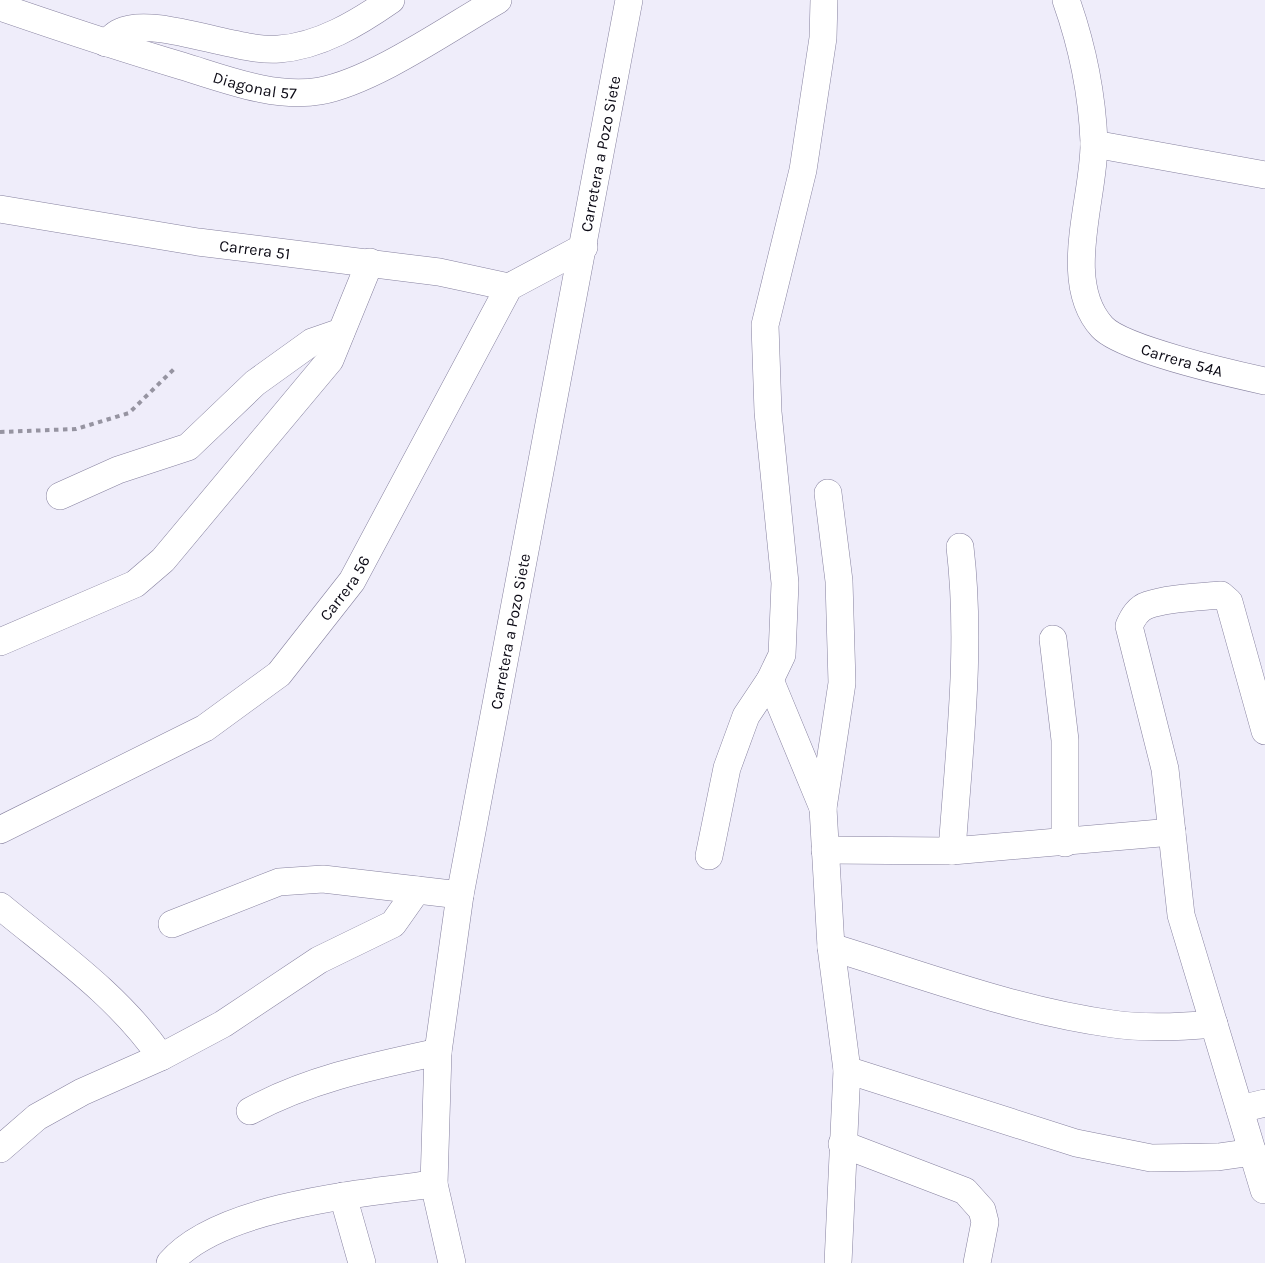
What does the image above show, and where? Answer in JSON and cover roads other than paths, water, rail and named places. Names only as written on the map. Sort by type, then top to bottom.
[{"type":"street","points":[[106,43],[121,31],[141,28],[251,48],[277,50],[307,45],[341,29],[391,0]]},
{"type":"street","name":"Diagonal 57","points":[[0,7],[106,43],[252,86],[286,91],[320,91],[366,75],[498,0]]},
{"type":"street","name":"Carretera a Pozo Siete","points":[[452,1263],[434,1184],[438,1052],[460,896],[629,0]]},
{"type":"street","points":[[709,856],[731,757],[746,716],[770,680],[782,655],[785,583],[768,412],[765,325],[803,170],[823,38],[824,0]]},
{"type":"street","points":[[1066,0],[1085,64],[1094,144],[1265,175]]},
{"type":"street","name":"Carrera 54A","points":[[1094,144],[1081,258],[1085,296],[1102,328],[1135,346],[1265,381]]},
{"type":"street","name":"Carrera 51","points":[[0,209],[198,242],[370,262],[509,287]]},
{"type":"street","points":[[509,287],[584,247]]},
{"type":"street","points":[[0,642],[135,584],[163,560],[330,360],[370,262]]},
{"type":"street","name":"Carrera 56","points":[[0,830],[205,729],[279,674],[352,581],[509,287]]},
{"type":"street","points":[[60,496],[118,470],[188,447],[255,383],[312,342],[341,332]]},
{"type":"street","points":[[828,493],[839,581],[842,683],[823,808],[831,947],[847,1070],[838,1263]]},
{"type":"street","points":[[952,851],[966,648],[966,600],[960,546]]},
{"type":"street","points":[[1264,1190],[1252,1152],[1252,1106],[1214,1024],[1181,915],[1165,769],[1129,626],[1135,613],[1147,605],[1210,596],[1221,595],[1229,602],[1265,730]]},
{"type":"street","points":[[1053,639],[1065,740],[1065,843]]},
{"type":"street","points":[[770,680],[823,808]]},
{"type":"street","points":[[825,850],[952,851],[1172,832]]},
{"type":"street","points":[[172,924],[279,882],[323,879],[460,896]]},
{"type":"street","points":[[0,1149],[36,1118],[55,1107],[82,1092],[161,1057],[223,1024],[319,960],[393,924],[417,890]]},
{"type":"street","points":[[0,906],[105,992],[143,1031],[161,1057]]},
{"type":"street","points":[[831,947],[1033,1008],[1102,1022],[1176,1027],[1214,1024]]},
{"type":"street","points":[[250,1111],[281,1094],[353,1070],[438,1052]]},
{"type":"street","points":[[847,1070],[1076,1143],[1151,1158],[1218,1157],[1252,1152]]},
{"type":"street","points":[[843,1132],[965,1191],[982,1210],[984,1222],[977,1263]]},
{"type":"street","points":[[170,1263],[207,1234],[256,1216],[343,1196],[434,1184]]},
{"type":"street","points":[[343,1196],[360,1249],[362,1263]]}]
